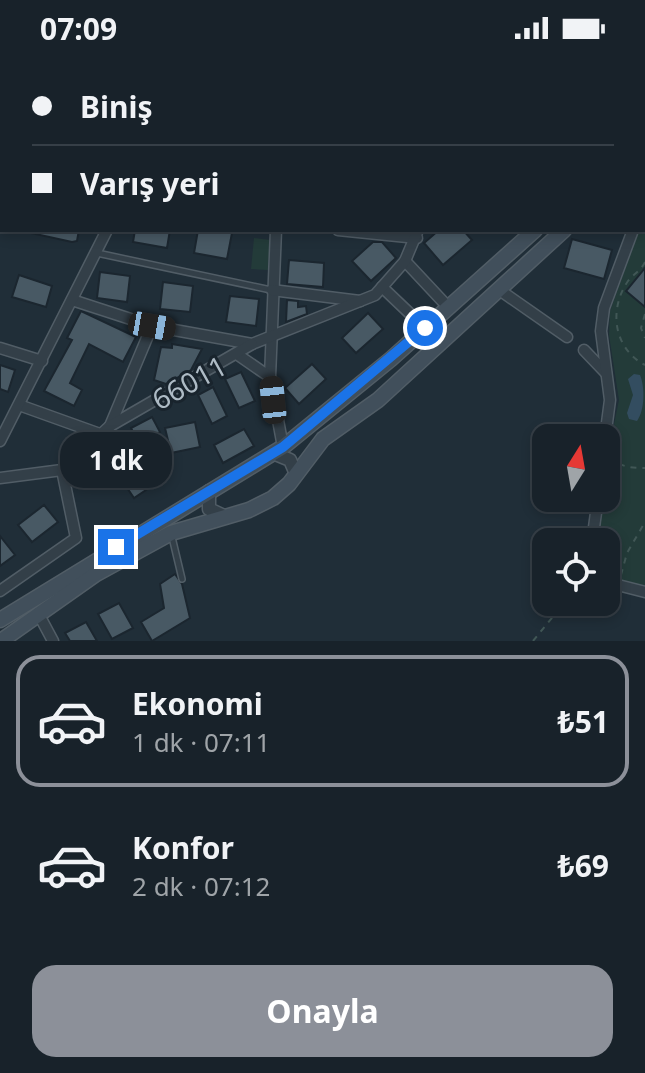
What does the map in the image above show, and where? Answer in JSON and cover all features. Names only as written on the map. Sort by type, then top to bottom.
[{"type":"main road","points":[[0,620],[278,450],[425,328],[533,232]]},
{"type":"main road","points":[[1,641],[96,574],[171,533],[226,517],[273,498],[323,439],[378,400],[562,232]]},
{"type":"street","points":[[0,441],[4,426],[19,405],[106,232]]},
{"type":"street","points":[[276,232],[269,335],[270,377],[278,450],[290,460],[296,474]]},
{"type":"street","points":[[378,232],[418,234]]},
{"type":"street","points":[[609,424],[610,400],[601,331],[604,308],[632,232]]},
{"type":"street","name":"66011","points":[[62,470],[110,426],[238,355],[252,344],[269,335],[315,322],[362,301],[382,287],[405,261],[418,234]]},
{"type":"street","points":[[405,261],[448,307]]},
{"type":"street","points":[[382,287],[425,328]]},
{"type":"street","points":[[498,289],[567,337]]},
{"type":"street","points":[[272,290],[362,301]]},
{"type":"street","points":[[72,300],[152,326],[252,344]]},
{"type":"street","points":[[110,426],[152,326]]},
{"type":"street","points":[[0,348],[42,361]]},
{"type":"street","points":[[584,350],[607,374]]},
{"type":"street","points":[[238,355],[270,377]]},
{"type":"street","points":[[19,405],[100,434]]},
{"type":"street","points":[[0,478],[62,470],[76,538],[0,591]]},
{"type":"street","points":[[209,491],[209,509],[226,517]]},
{"type":"street","points":[[620,586],[645,592]]},
{"type":"street","points":[[38,613],[53,641]]},
{"type":"lane","points":[[96,253],[272,290]]},
{"type":"lane","points":[[171,533],[182,579]]},
{"type":"path","points":[[645,262],[629,280],[619,300],[614,325],[626,350],[645,365]]},
{"type":"path","points":[[610,311],[620,284]]},
{"type":"path","points":[[645,314],[641,328],[645,338]]},
{"type":"path","points":[[620,463],[627,468],[645,468]]},
{"type":"path","points":[[620,581],[627,553],[645,522]]},
{"type":"path","points":[[533,641],[554,616]]},
{"type":"green space","points":[[638,232],[645,232],[645,587],[620,580],[620,528],[600,528],[602,512],[620,512],[620,424],[614,424],[619,400],[609,335],[610,311]]},
{"type":"green space","points":[[254,238],[270,240],[268,270],[251,269]]},
{"type":"water","points":[[634,374],[640,375],[643,392],[642,411],[637,421],[629,419],[627,413],[633,395],[628,379]]},
{"type":"building","points":[[79,232],[77,241],[72,242],[31,233]]},
{"type":"building","points":[[135,232],[170,232],[167,248],[133,242]]},
{"type":"building","points":[[198,232],[232,233],[227,259],[194,253]]},
{"type":"building","points":[[437,232],[465,232],[472,240],[443,265],[424,243]]},
{"type":"building","points":[[572,239],[612,250],[604,279],[564,268]]},
{"type":"building","points":[[373,242],[382,242],[396,258],[371,281],[352,261]]},
{"type":"building","points":[[289,260],[324,263],[323,287],[287,284]]},
{"type":"building","points":[[645,268],[645,307],[626,291]]},
{"type":"building","points":[[100,272],[130,276],[127,302],[97,298]]},
{"type":"building","points":[[19,275],[52,286],[46,307],[12,297]]},
{"type":"building","points":[[163,282],[193,286],[190,312],[160,309]]},
{"type":"building","points":[[230,296],[259,299],[256,326],[226,322]]},
{"type":"building","points":[[287,300],[298,301],[298,307],[306,306],[307,314],[286,322]]},
{"type":"building","points":[[81,311],[136,337],[123,362],[89,344],[70,383],[82,390],[74,406],[44,391],[72,340],[67,338]]},
{"type":"building","points":[[368,313],[383,329],[356,353],[342,338]]},
{"type":"building","points":[[172,344],[202,349],[191,370],[166,384],[154,380],[161,347],[172,348]]},
{"type":"building","points":[[312,364],[326,379],[299,404],[285,388]]},
{"type":"building","points":[[0,365],[15,370],[8,392],[0,389]]},
{"type":"building","points":[[241,372],[255,401],[239,408],[225,379]]},
{"type":"building","points":[[213,387],[227,416],[212,424],[198,395]]},
{"type":"building","points":[[152,417],[160,432],[139,444],[131,428]]},
{"type":"building","points":[[195,422],[200,447],[171,453],[165,428]]},
{"type":"building","points":[[244,429],[254,446],[223,463],[214,445]]},
{"type":"building","points":[[145,463],[158,482],[134,498],[121,479]]},
{"type":"building","points":[[44,505],[58,522],[32,542],[18,525]]},
{"type":"building","points":[[0,536],[15,555],[0,566]]},
{"type":"building","points":[[175,574],[182,584],[190,618],[152,641],[141,622],[164,608],[160,584]]},
{"type":"building","points":[[119,603],[133,628],[112,639],[98,614]]},
{"type":"building","points":[[86,622],[97,641],[70,641],[65,633]]},
{"type":"route","points":[[116,547],[283,447],[425,328]]}]
